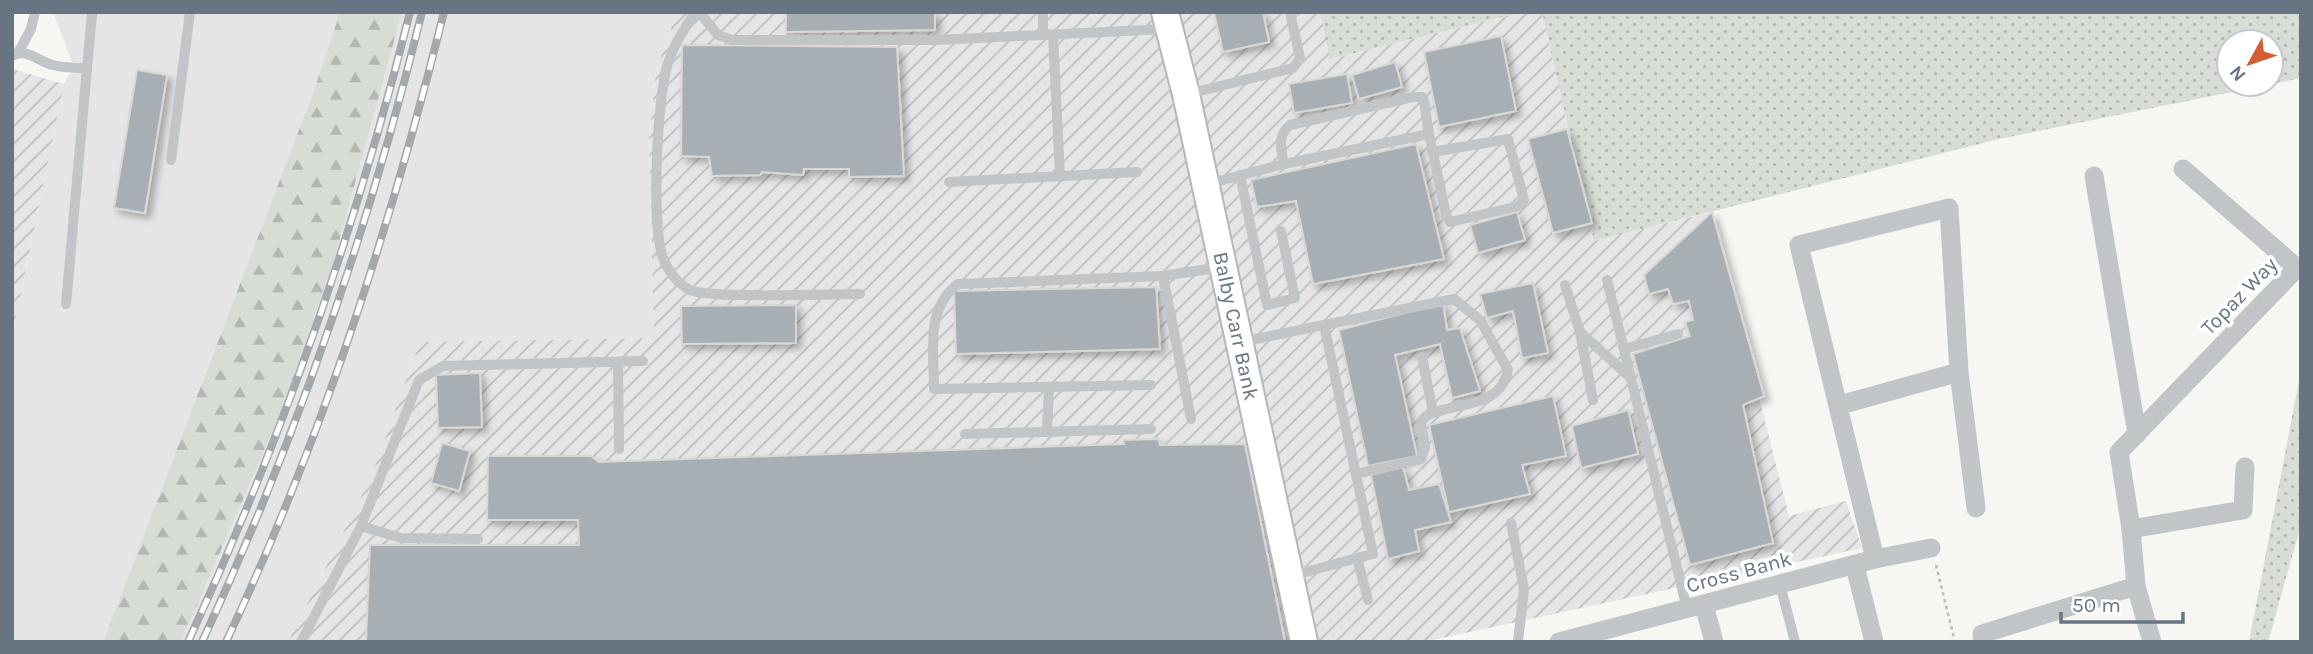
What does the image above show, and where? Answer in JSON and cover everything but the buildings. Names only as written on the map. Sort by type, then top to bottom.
[{"type":"street","name":"Balby Carr Bank","points":[[1167,21],[1186,94],[1304,642]]},
{"type":"street","name":"Topaz Way","points":[[2152,642],[2136,586],[2131,528],[2119,452],[2297,268],[2183,169]]},
{"type":"street","points":[[2094,176],[2137,434]]},
{"type":"street","points":[[1875,559],[1799,245],[1949,208],[1958,372],[1976,508]]},
{"type":"street","points":[[1839,405],[1958,372]]},
{"type":"street","points":[[2131,528],[2243,510],[2245,467]]},
{"type":"street","name":"Cross Bank","points":[[1559,642],[1875,559],[1931,548]]},
{"type":"street","points":[[1855,566],[1874,642]]},
{"type":"street","points":[[1983,642],[1982,634],[2136,586]]},
{"type":"street","points":[[1696,607],[1714,642]]},
{"type":"lane","points":[[15,55],[26,40],[35,12]]},
{"type":"lane","points":[[171,160],[190,12]]},
{"type":"lane","points":[[860,294],[692,291],[674,277],[663,258],[658,226],[658,122],[667,64],[680,34],[698,12],[718,35],[732,40],[936,40],[1048,35],[1167,21]]},
{"type":"lane","points":[[1043,12],[1048,35],[1060,177]]},
{"type":"lane","points":[[1186,94],[1293,68],[1300,58],[1290,12]]},
{"type":"lane","points":[[66,304],[92,15]]},
{"type":"lane","points":[[15,55],[27,53],[53,65],[87,68]]},
{"type":"lane","points":[[1284,164],[1281,137],[1290,125],[1422,97],[1432,152],[1450,222],[1519,206],[1524,200],[1508,139],[1432,152]]},
{"type":"lane","points":[[1204,185],[1284,164],[1429,134]]},
{"type":"lane","points":[[949,182],[1138,172]]},
{"type":"lane","points":[[1240,175],[1267,305],[1295,298],[1281,231]]},
{"type":"lane","points":[[1152,385],[934,389],[934,320],[946,293],[958,284],[980,281],[1163,276],[1222,267]]},
{"type":"lane","points":[[1163,276],[1191,419]]},
{"type":"lane","points":[[1607,280],[1631,379],[1696,607]]},
{"type":"lane","points":[[1565,285],[1580,332],[1593,400]]},
{"type":"lane","points":[[1239,343],[1443,299],[1454,299],[1469,308],[1490,334],[1508,370],[1506,380],[1490,398],[1433,412],[1421,422],[1425,447],[1421,459],[1356,474]]},
{"type":"lane","points":[[1290,577],[1373,554],[1324,325]]},
{"type":"lane","points":[[1580,332],[1631,379]]},
{"type":"lane","points":[[1624,349],[1678,334]]},
{"type":"lane","points":[[1422,356],[1433,412]]},
{"type":"lane","points":[[301,642],[361,526],[419,380],[428,372],[443,366],[643,361]]},
{"type":"lane","points":[[618,362],[619,449]]},
{"type":"lane","points":[[1047,432],[1049,387]]},
{"type":"lane","points":[[965,434],[1151,429]]},
{"type":"lane","points":[[1511,523],[1524,589],[1518,642]]},
{"type":"lane","points":[[361,526],[401,538],[478,539]]},
{"type":"lane","points":[[1357,558],[1368,600]]},
{"type":"lane","points":[[1780,584],[1795,642]]},
{"type":"path","points":[[1931,548],[1955,642]]},
{"type":"shaded area","points":[[53,12],[340,12],[313,93],[103,642],[12,642],[12,336],[64,84],[74,67]]},
{"type":"shaded area","points":[[402,12],[677,12],[656,71],[649,140],[654,338],[420,342],[370,479],[288,642],[181,642],[282,410],[333,264]]},
{"type":"shaded area","points":[[677,12],[1320,12],[1331,59],[1523,12],[1542,12],[1594,241],[1712,212],[1789,516],[1846,501],[1862,548],[1423,642],[288,642],[370,479],[420,342],[654,338],[649,140],[656,71]]},
{"type":"shaded area","points":[[12,69],[64,84],[12,336]]},
{"type":"green space","points":[[340,12],[402,12],[333,264],[282,410],[181,642],[103,642],[313,93]]},
{"type":"green space","points":[[1320,12],[1523,12],[1330,59]]},
{"type":"green space","points":[[1542,12],[2301,12],[2301,78],[2285,81],[2285,28],[2215,28],[2215,95],[1999,139],[1594,241]]},
{"type":"green space","points":[[2301,370],[2301,525],[2268,642],[2249,642]]},
{"type":"railway","points":[[188,642],[255,488],[314,332],[366,173],[410,12]]},
{"type":"railway","points":[[202,642],[269,489],[327,333],[378,174],[422,12]]},
{"type":"railway","points":[[226,642],[293,489],[351,332],[401,173],[444,12]]}]
